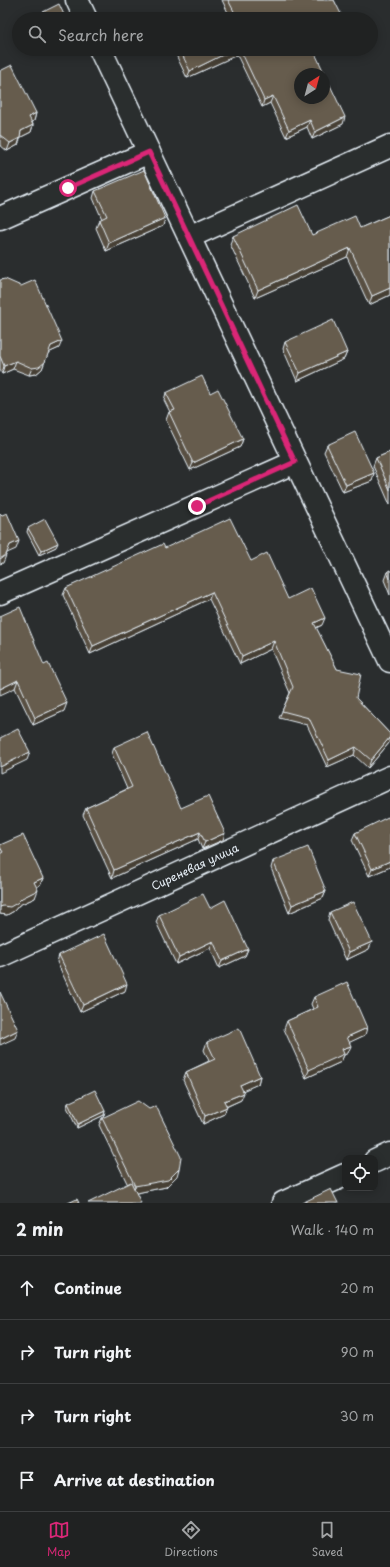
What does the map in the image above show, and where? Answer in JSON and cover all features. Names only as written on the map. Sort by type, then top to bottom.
[{"type":"street","points":[[78,0],[83,12]]},
{"type":"street","points":[[103,56],[390,661]]},
{"type":"street","points":[[189,237],[390,146]]},
{"type":"street","points":[[0,218],[149,152]]},
{"type":"street","points":[[0,593],[295,462]]},
{"type":"street","name":"Сиреневая улица","points":[[0,956],[390,777]]},
{"type":"street","points":[[378,1160],[390,1154]]},
{"type":"street","points":[[283,1203],[342,1176]]},
{"type":"building","points":[[228,0],[334,0],[340,12],[234,12]]},
{"type":"building","points":[[59,4],[63,12],[43,12]]},
{"type":"building","points":[[183,56],[221,56],[190,71]]},
{"type":"building","points":[[243,56],[316,56],[322,68],[294,68],[294,104],[330,104],[330,85],[345,117],[315,132],[310,120],[289,130],[273,96],[264,100]]},
{"type":"building","points":[[12,65],[36,113],[29,117],[33,125],[21,131],[20,138],[10,143],[0,135],[0,71]]},
{"type":"building","points":[[144,170],[165,218],[109,243],[99,220],[107,216],[95,191]]},
{"type":"building","points":[[298,205],[312,235],[355,216],[360,228],[390,215],[390,288],[372,296],[350,248],[258,290],[233,236]]},
{"type":"building","points":[[5,279],[21,286],[35,280],[62,341],[51,346],[45,362],[39,367],[32,368],[16,361],[4,366],[0,356],[0,280]]},
{"type":"building","points":[[333,320],[347,352],[300,373],[285,342]]},
{"type":"building","points":[[202,376],[210,393],[218,389],[243,439],[193,463],[169,412],[175,410],[166,393]]},
{"type":"building","points":[[355,432],[374,473],[346,485],[327,445]]},
{"type":"building","points":[[390,452],[390,490],[376,458]]},
{"type":"building","points":[[0,513],[2,515],[7,513],[19,541],[10,545],[6,555],[0,559]]},
{"type":"building","points":[[230,518],[251,561],[267,553],[288,599],[311,588],[325,618],[314,623],[337,669],[361,674],[356,698],[390,734],[390,737],[371,760],[356,747],[329,760],[309,718],[282,711],[293,687],[274,641],[242,656],[212,592],[93,646],[66,588],[163,544],[165,548]]},
{"type":"building","points":[[45,519],[58,543],[41,551],[28,528]]},
{"type":"building","points":[[390,570],[390,579],[387,572]]},
{"type":"building","points":[[20,607],[44,665],[48,663],[67,703],[35,718],[18,680],[0,689],[0,616]]},
{"type":"building","points":[[18,729],[30,752],[0,767],[0,738]]},
{"type":"building","points":[[147,732],[181,808],[208,796],[225,833],[205,842],[200,832],[114,870],[86,808],[132,787],[114,747]]},
{"type":"building","points":[[388,817],[390,821],[390,861],[372,869],[355,833]]},
{"type":"building","points":[[23,835],[43,878],[34,882],[38,890],[22,898],[10,907],[0,907],[0,854],[3,852],[0,845]]},
{"type":"building","points":[[308,847],[326,891],[292,905],[273,861]]},
{"type":"building","points":[[203,894],[210,908],[225,900],[248,949],[222,961],[213,941],[179,957],[159,915]]},
{"type":"building","points":[[353,902],[372,942],[349,952],[330,912]]},
{"type":"building","points":[[104,934],[127,984],[83,1005],[59,955]]},
{"type":"building","points":[[347,982],[367,1028],[347,1037],[351,1046],[342,1049],[344,1054],[309,1070],[287,1021],[318,1007],[314,997]]},
{"type":"building","points":[[0,992],[18,1030],[0,1039]]},
{"type":"building","points":[[239,1028],[260,1076],[240,1085],[244,1093],[224,1101],[227,1107],[205,1116],[186,1072],[215,1059],[207,1042]]},
{"type":"building","points":[[95,1090],[105,1111],[78,1124],[68,1103]]},
{"type":"building","points":[[138,1101],[149,1109],[156,1106],[181,1157],[179,1169],[168,1180],[135,1186],[102,1118]]},
{"type":"building","points":[[131,1182],[141,1203],[88,1203]]},
{"type":"building","points":[[331,1189],[338,1203],[302,1203]]},
{"type":"building","points":[[77,1199],[79,1203],[68,1203]]},
{"type":"route","points":[[68,188],[149,152],[295,462],[197,506]]}]
